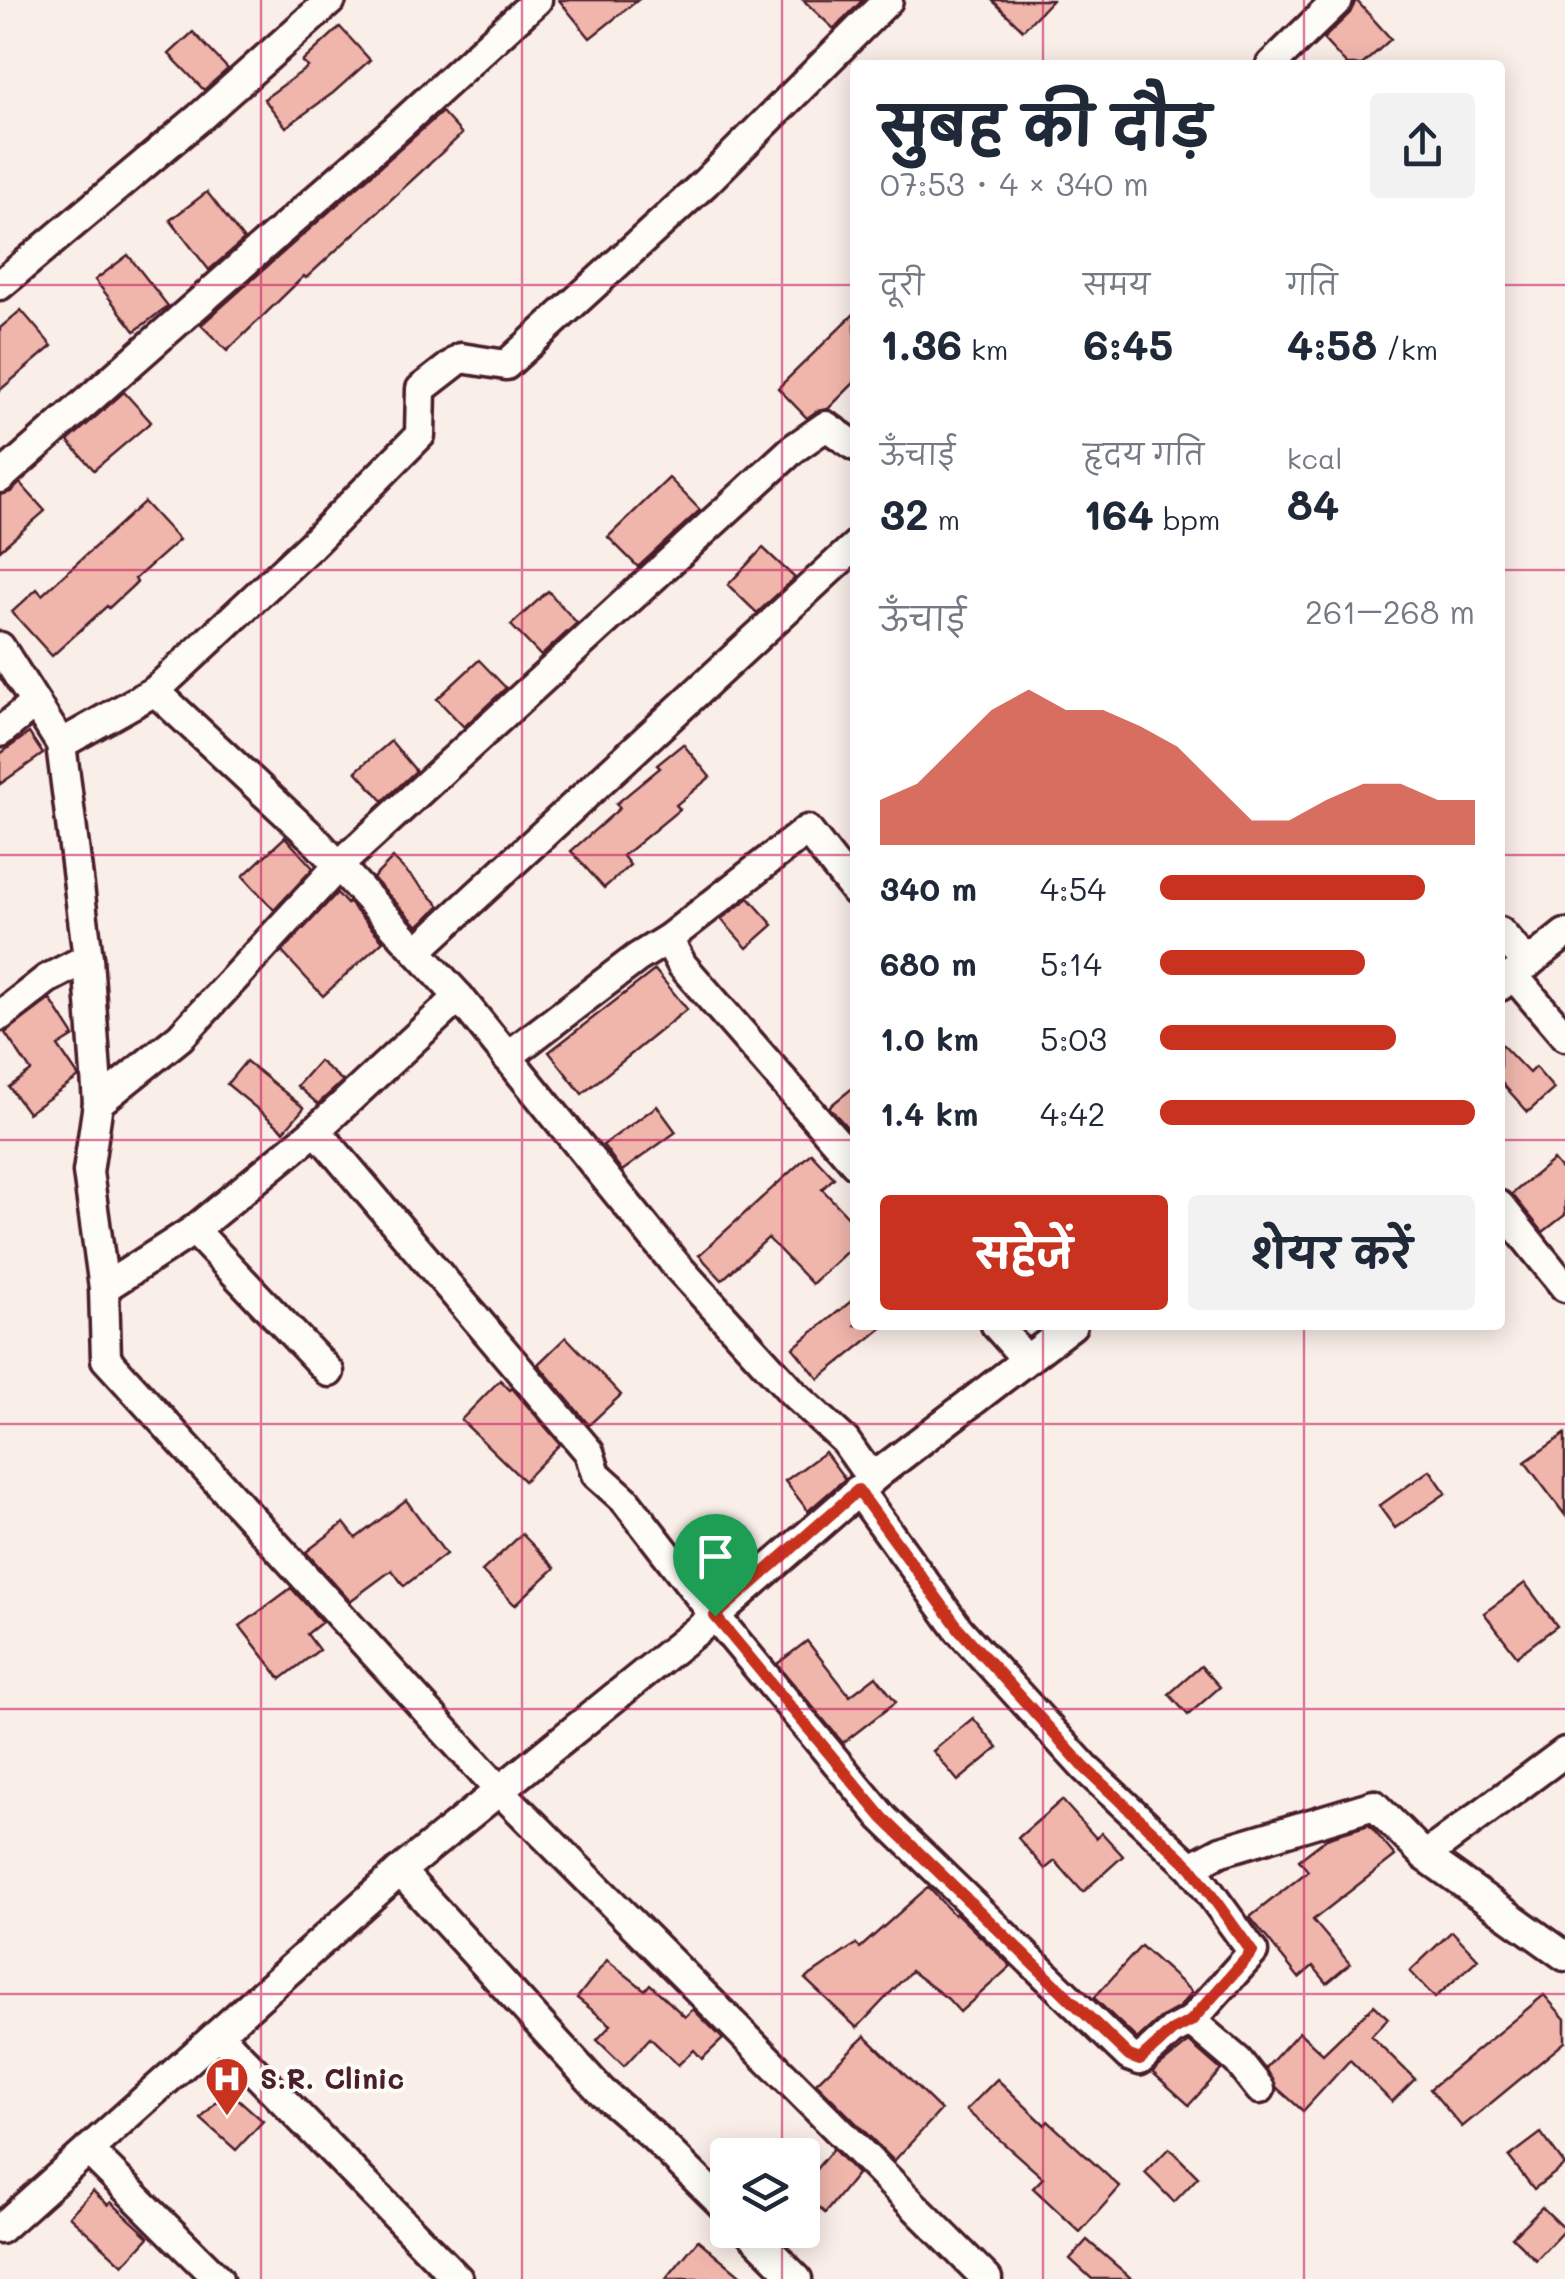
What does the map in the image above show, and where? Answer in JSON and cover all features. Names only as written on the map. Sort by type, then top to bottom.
[{"type":"street","points":[[0,286],[332,0]]},
{"type":"street","points":[[0,478],[537,0]]},
{"type":"street","points":[[62,744],[154,690],[311,545],[420,435],[421,389],[462,358],[506,366],[706,182],[888,0]]},
{"type":"street","points":[[1275,60],[1338,0]]},
{"type":"street","points":[[98,1103],[180,1037],[338,866],[793,449],[826,426],[850,443]]},
{"type":"street","points":[[417,951],[850,551]]},
{"type":"street","points":[[0,647],[62,744],[88,958],[98,1103],[88,1172],[104,1288],[106,1359],[500,1791],[987,2279]]},
{"type":"street","points":[[154,690],[314,839],[459,997],[676,1266],[794,1394],[845,1441],[960,1630],[1085,1768],[1191,1867],[1252,1952],[1191,2021],[1172,2031],[1140,2060],[1129,2056],[883,1818],[715,1616],[625,1500],[596,1474],[590,1452],[316,1130]]},
{"type":"street","points":[[0,732],[36,703]]},
{"type":"street","points":[[507,1057],[637,958],[668,939],[807,830],[850,885]]},
{"type":"street","points":[[1514,975],[1565,934]]},
{"type":"street","points":[[668,939],[682,964],[850,1158]]},
{"type":"street","points":[[1505,947],[1514,975],[1565,1036]]},
{"type":"street","points":[[0,1016],[47,979],[88,958]]},
{"type":"street","points":[[104,1288],[194,1230],[316,1130],[459,997]]},
{"type":"street","points":[[1505,1212],[1565,1286]]},
{"type":"street","points":[[194,1230],[329,1372]]},
{"type":"street","points":[[1000,1330],[1026,1359]]},
{"type":"street","points":[[0,2229],[400,1871],[715,1616],[868,1482],[1065,1330]]},
{"type":"street","points":[[1425,1856],[1565,1752]]},
{"type":"street","points":[[1191,1867],[1221,1851],[1374,1805],[1425,1856],[1565,1956]]},
{"type":"street","points":[[400,1871],[601,2091],[654,2136],[710,2192]]},
{"type":"street","points":[[1191,2021],[1238,2061],[1260,2088]]},
{"type":"street","points":[[218,2034],[458,2279]]},
{"type":"street","points":[[88,2150],[218,2279]]},
{"type":"street","points":[[766,2248],[797,2279]]},
{"type":"building","points":[[559,0],[638,0],[590,38]]},
{"type":"building","points":[[803,0],[863,0],[834,29]]},
{"type":"building","points":[[992,0],[1052,0],[1023,30]]},
{"type":"building","points":[[1356,0],[1391,39],[1368,60],[1342,60],[1323,39],[1350,13]]},
{"type":"building","points":[[340,27],[370,60],[286,127],[264,99],[308,67],[302,62]]},
{"type":"building","points":[[193,32],[228,69],[204,90],[169,54]]},
{"type":"building","points":[[442,112],[462,134],[227,351],[201,325]]},
{"type":"building","points":[[207,192],[244,240],[209,270],[170,220]]},
{"type":"building","points":[[128,255],[168,306],[135,331],[95,280]]},
{"type":"building","points":[[21,310],[52,346],[0,390],[0,328]]},
{"type":"building","points":[[850,318],[850,387],[828,409],[807,418],[778,388]]},
{"type":"building","points":[[124,392],[151,422],[94,470],[68,441]]},
{"type":"building","points":[[669,478],[700,510],[638,567],[608,537]]},
{"type":"building","points":[[20,483],[45,511],[0,550],[0,495],[11,492]]},
{"type":"building","points":[[144,502],[179,540],[52,656],[12,612],[37,589],[42,595]]},
{"type":"building","points":[[763,548],[795,578],[757,613],[728,585]]},
{"type":"building","points":[[548,591],[577,623],[541,656],[511,625]]},
{"type":"building","points":[[479,660],[506,688],[464,727],[437,699]]},
{"type":"building","points":[[29,733],[43,754],[0,784],[0,754]]},
{"type":"building","points":[[391,741],[416,771],[383,801],[356,771]]},
{"type":"building","points":[[683,744],[710,777],[676,805],[680,809],[623,856],[630,865],[604,888],[571,851]]},
{"type":"building","points":[[285,837],[313,868],[274,910],[243,876]]},
{"type":"building","points":[[393,858],[440,906],[418,926],[373,878]]},
{"type":"building","points":[[337,893],[383,941],[323,996],[282,952]]},
{"type":"building","points":[[749,898],[773,925],[747,948],[721,919]]},
{"type":"building","points":[[655,970],[687,1009],[582,1094],[549,1052]]},
{"type":"building","points":[[50,999],[74,1036],[58,1046],[79,1077],[28,1113],[9,1087],[31,1071],[5,1033]]},
{"type":"building","points":[[1505,1048],[1529,1073],[1535,1067],[1554,1089],[1528,1112],[1505,1087]]},
{"type":"building","points":[[246,1061],[304,1108],[284,1131],[227,1084]]},
{"type":"building","points":[[319,1061],[343,1081],[318,1104],[297,1086]]},
{"type":"building","points":[[850,1090],[850,1130],[829,1107]]},
{"type":"building","points":[[657,1106],[676,1132],[622,1171],[603,1145]]},
{"type":"building","points":[[811,1153],[834,1178],[822,1189],[850,1219],[850,1249],[812,1284],[768,1238],[722,1280],[699,1255]]},
{"type":"building","points":[[1553,1160],[1565,1174],[1565,1215],[1543,1232],[1512,1194]]},
{"type":"building","points":[[850,1302],[850,1330],[880,1330],[819,1379],[793,1348]]},
{"type":"building","points":[[566,1337],[621,1395],[589,1425],[538,1364]]},
{"type":"building","points":[[500,1380],[512,1388],[560,1444],[524,1481],[461,1420]]},
{"type":"building","points":[[1565,1434],[1565,1515],[1525,1462]]},
{"type":"building","points":[[825,1452],[845,1479],[808,1511],[785,1481]]},
{"type":"building","points":[[1430,1470],[1446,1493],[1395,1528],[1379,1506]]},
{"type":"building","points":[[406,1500],[446,1554],[404,1586],[392,1570],[350,1601],[306,1552],[344,1523],[356,1538]]},
{"type":"building","points":[[522,1534],[555,1568],[515,1605],[482,1571]]},
{"type":"building","points":[[1525,1583],[1557,1626],[1517,1656],[1484,1613]]},
{"type":"building","points":[[291,1588],[322,1622],[307,1634],[319,1650],[281,1679],[240,1626]]},
{"type":"building","points":[[807,1641],[850,1696],[876,1676],[896,1702],[843,1743],[777,1664]]},
{"type":"building","points":[[1201,1666],[1220,1687],[1188,1715],[1169,1694]]},
{"type":"building","points":[[973,1718],[998,1748],[958,1781],[933,1751]]},
{"type":"building","points":[[1062,1800],[1096,1838],[1102,1833],[1123,1856],[1083,1892],[1055,1861],[1045,1869],[1018,1838]]},
{"type":"building","points":[[1369,1825],[1395,1856],[1313,1920],[1350,1964],[1327,1983],[1313,1966],[1299,1978],[1250,1917],[1308,1871],[1299,1860],[1329,1837]]},
{"type":"building","points":[[928,1887],[1011,1966],[960,2012],[911,1971],[857,2028],[805,1979],[856,1944],[860,1948]]},
{"type":"building","points":[[1452,1931],[1478,1959],[1435,1998],[1410,1971]]},
{"type":"building","points":[[1141,1946],[1192,1992],[1178,2008],[1137,2039],[1094,1998]]},
{"type":"building","points":[[607,1960],[645,1990],[650,1984],[685,2017],[693,2009],[723,2039],[702,2059],[694,2050],[678,2065],[650,2038],[624,2066],[597,2040],[611,2025],[577,1998]]},
{"type":"building","points":[[1544,1995],[1565,2019],[1565,2042],[1462,2127],[1430,2089]]},
{"type":"building","points":[[1374,2005],[1388,2018],[1371,2036],[1415,2079],[1392,2102],[1350,2060],[1303,2111],[1277,2088],[1266,2068],[1299,2032],[1323,2054]]},
{"type":"building","points":[[865,2036],[941,2110],[894,2161],[816,2083]]},
{"type":"building","points":[[1189,2042],[1221,2070],[1189,2105],[1152,2072]]},
{"type":"building","points":[[997,2079],[1120,2187],[1080,2232],[1033,2188],[1043,2178],[966,2110]]},
{"type":"building","points":[[227,2089],[263,2121],[236,2150],[201,2119]]},
{"type":"building","points":[[1541,2133],[1565,2165],[1534,2189],[1509,2157]]},
{"type":"building","points":[[1169,2148],[1198,2177],[1174,2202],[1145,2173]]},
{"type":"building","points":[[833,2149],[857,2174],[825,2213],[820,2209],[820,2165]]},
{"type":"building","points":[[93,2191],[149,2237],[123,2265],[69,2216]]},
{"type":"building","points":[[1542,2207],[1565,2229],[1536,2260],[1512,2237]]},
{"type":"building","points":[[698,2240],[745,2279],[666,2279]]},
{"type":"building","points":[[1087,2240],[1132,2279],[1092,2279],[1070,2259]]},
{"type":"place","name":"S.R. Clinic","points":[[227,2117]]},
{"type":"route","points":[[858,1490],[960,1630],[1085,1768],[1191,1867],[1252,1952],[1191,2021],[1172,2031],[1140,2060],[1129,2056],[883,1818],[715,1616],[858,1490]]}]
